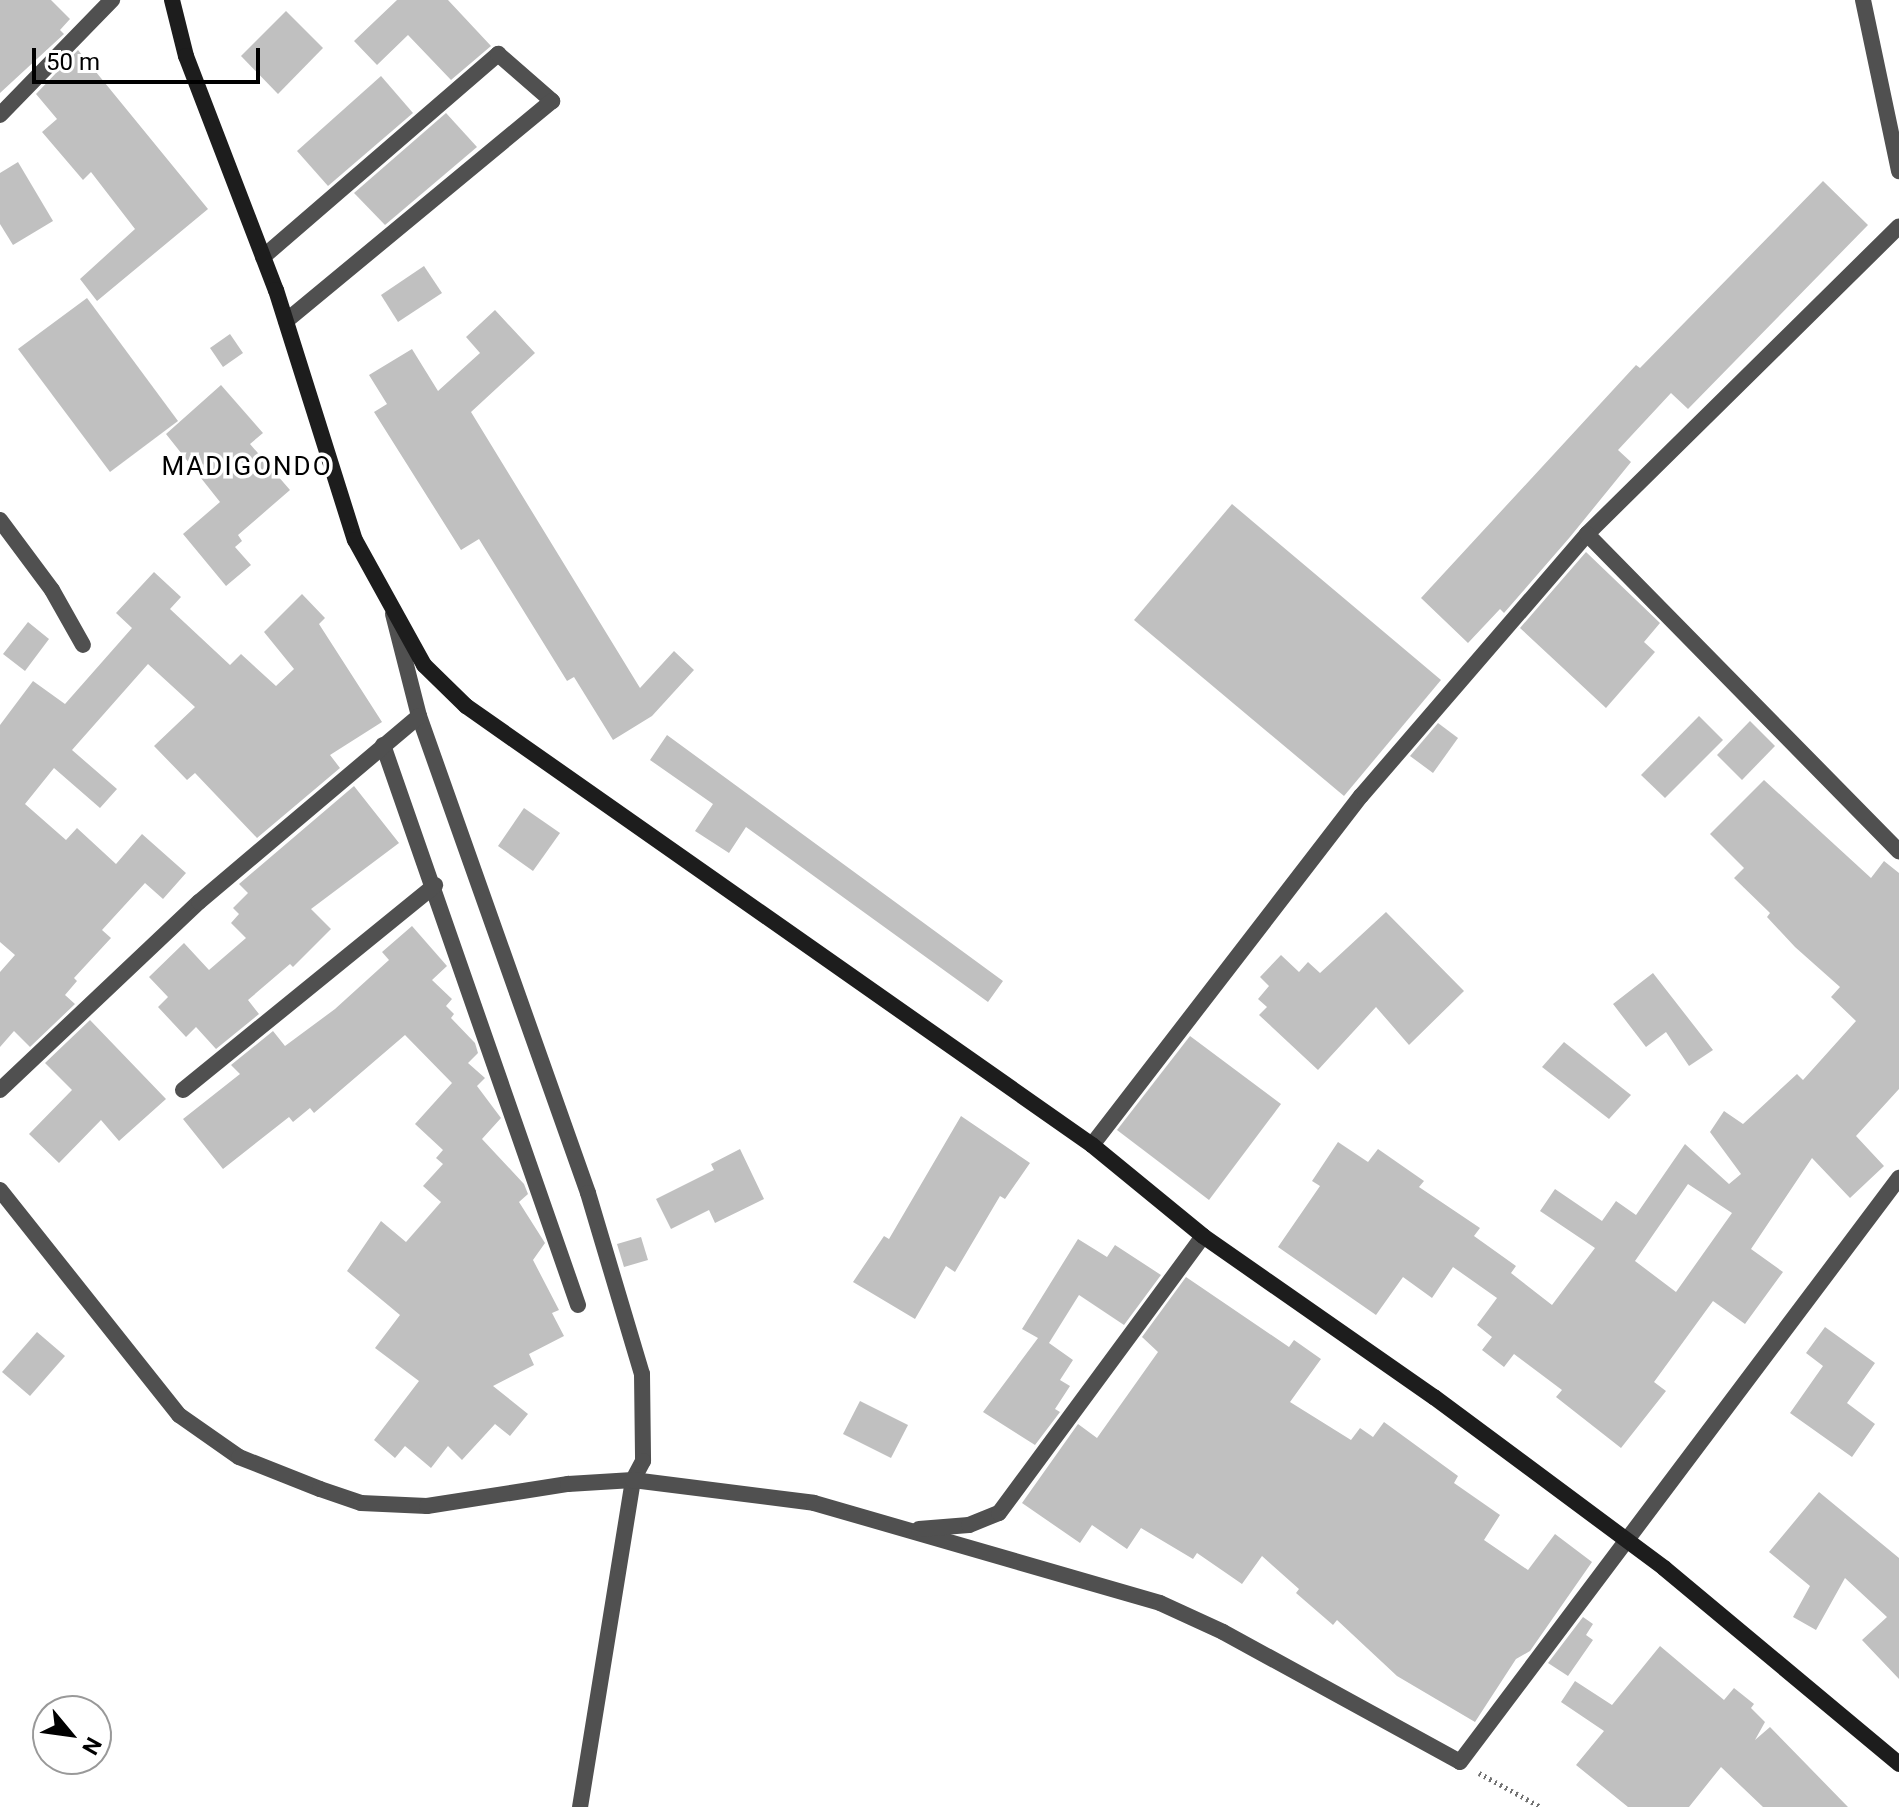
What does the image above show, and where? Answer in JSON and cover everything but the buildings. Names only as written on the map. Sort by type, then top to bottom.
[{"type":"main road","points":[[172,0],[186,56],[286,321],[355,540],[424,665],[466,706],[1092,1145],[1203,1236],[1434,1397],[1623,1539],[1899,1764]]},
{"type":"street","points":[[0,115],[112,0]]},
{"type":"street","points":[[1863,0],[1899,171]]},
{"type":"street","points":[[263,257],[498,54],[552,101],[286,321]]},
{"type":"street","points":[[1092,1145],[1361,796],[1587,534],[1899,226]]},
{"type":"street","points":[[0,520],[52,590],[83,645]]},
{"type":"street","points":[[1587,534],[1899,851]]},
{"type":"street","points":[[393,613],[419,716],[588,1193],[636,1344],[646,1434],[643,1461],[633,1480],[580,1807]]},
{"type":"street","points":[[0,1090],[199,902],[419,716]]},
{"type":"street","points":[[383,745],[435,885],[578,1305]]},
{"type":"street","points":[[183,1090],[435,885]]},
{"type":"street","points":[[0,1190],[179,1415],[239,1457],[361,1503],[402,1507],[568,1484],[633,1480],[814,1503],[1160,1603],[1223,1632],[1460,1762],[1623,1539],[1899,1178]]},
{"type":"street","points":[[908,1529],[969,1525],[999,1513],[1203,1236]]},
{"type":"path","points":[[1460,1762],[1541,1807]]},
{"type":"district","name":"MADIGONDO","points":[[247,467]]}]
